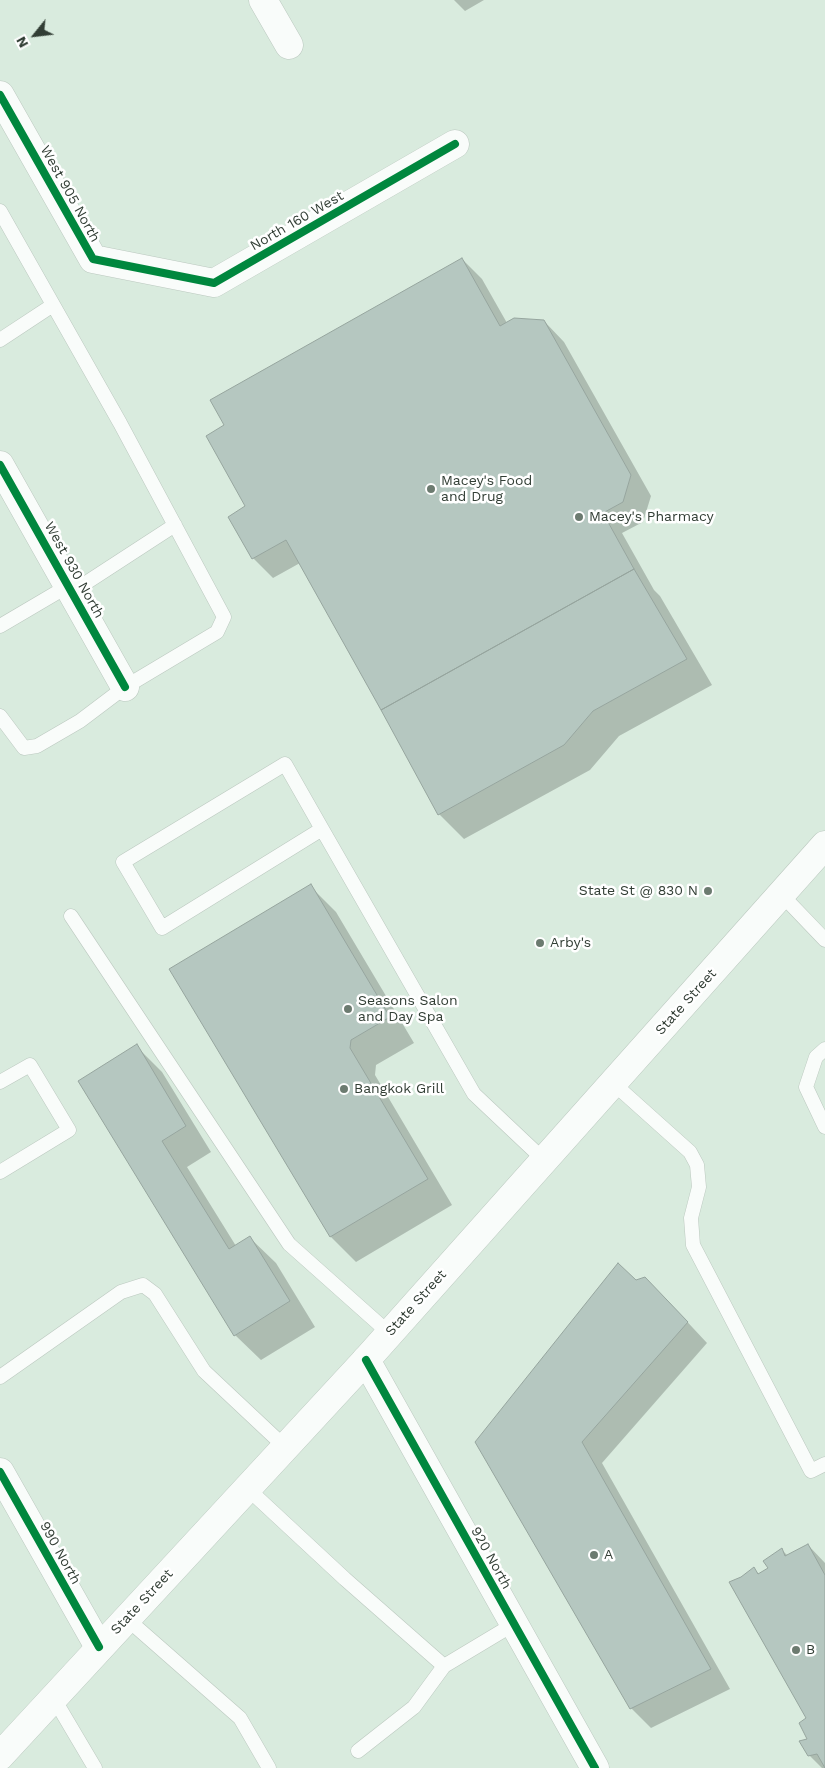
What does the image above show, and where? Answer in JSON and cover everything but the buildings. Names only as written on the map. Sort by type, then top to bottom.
[{"type":"street","points":[[263,0],[288,45]]},
{"type":"street","name":"West 905 North","points":[[0,95],[92,259],[144,268]]},
{"type":"street","name":"North 160 West","points":[[144,268],[214,283],[455,144]]},
{"type":"street","name":"West 930 North","points":[[4,481],[70,589],[125,687]]},
{"type":"street","name":"State Street","points":[[0,1756],[366,1360],[825,845]]},
{"type":"street","name":"920 North","points":[[366,1360],[595,1768]]},
{"type":"street","name":"990 North","points":[[0,1472],[99,1647]]},
{"type":"lane","points":[[0,211],[120,424],[224,618],[217,632],[125,687],[80,721],[37,746],[24,748],[0,716]]},
{"type":"lane","points":[[0,340],[53,305]]},
{"type":"lane","points":[[0,626],[70,589],[174,525]]},
{"type":"lane","points":[[322,829],[162,928],[123,862],[285,764],[474,1094],[544,1160]]},
{"type":"lane","points":[[781,894],[825,940]]},
{"type":"lane","points":[[71,916],[289,1244],[390,1333]]},
{"type":"lane","points":[[825,1049],[816,1057],[806,1087],[825,1127]]},
{"type":"lane","points":[[0,1082],[30,1065],[69,1130],[0,1172]]},
{"type":"lane","points":[[613,1083],[690,1152],[696,1166],[699,1187],[691,1218],[693,1245],[811,1471],[825,1464]]},
{"type":"lane","points":[[0,1377],[121,1292],[143,1285],[155,1294],[204,1371],[285,1447]]},
{"type":"lane","points":[[247,1488],[345,1580],[444,1666]]},
{"type":"lane","points":[[126,1618],[240,1718],[269,1768]]},
{"type":"lane","points":[[358,1751],[414,1707],[444,1666],[514,1624]]},
{"type":"lane","points":[[53,1697],[94,1768]]},
{"type":"cycle path","points":[[0,95],[93,259],[214,283],[455,144]]},
{"type":"cycle path","points":[[0,465],[125,687]]},
{"type":"cycle path","points":[[366,1360],[595,1768]]},
{"type":"cycle path","points":[[0,1472],[99,1647]]},
{"type":"place","name":"Macey's Food and Drug","points":[[431,489]]},
{"type":"place","name":"Macey's Pharmacy","points":[[579,517]]},
{"type":"place","name":"State St @ 830 N","points":[[708,891]]},
{"type":"place","name":"Arby's","points":[[540,943]]},
{"type":"place","name":"Seasons Salon and Day Spa","points":[[348,1009]]},
{"type":"place","name":"Bangkok Grill","points":[[344,1089]]},
{"type":"place","name":"A","points":[[594,1555]]},
{"type":"place","name":"B","points":[[796,1650]]}]
